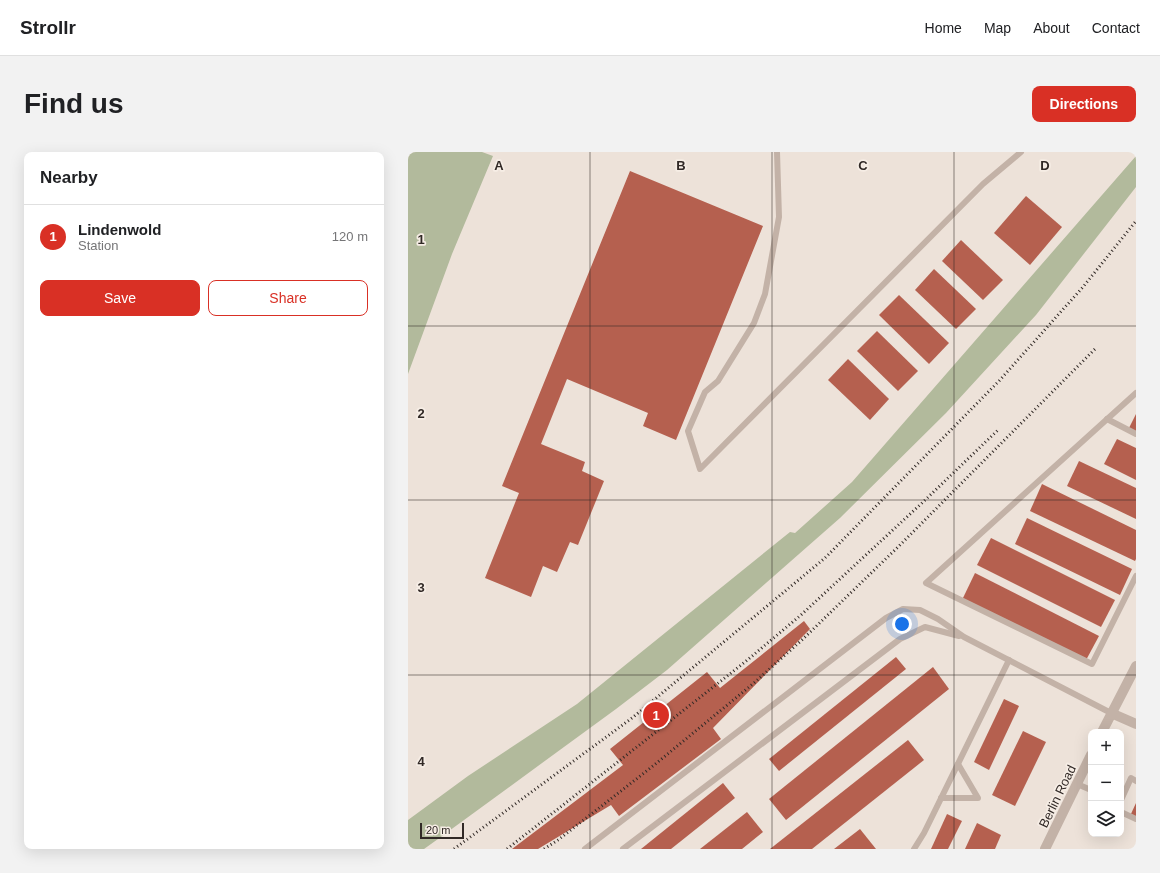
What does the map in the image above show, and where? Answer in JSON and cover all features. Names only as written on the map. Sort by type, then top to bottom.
[{"type":"street","points":[[1103,729],[1136,666]]},
{"type":"street","points":[[1111,713],[1136,724]]},
{"type":"street","name":"Berlin Road","points":[[1046,849],[1088,761]]},
{"type":"lane","points":[[778,152],[780,217],[765,294],[754,323],[718,381],[705,392],[688,431],[700,469],[983,184],[1021,152]]},
{"type":"lane","points":[[1136,393],[926,583],[1092,664],[1136,576]]},
{"type":"lane","points":[[1108,419],[1136,434]]},
{"type":"lane","points":[[585,849],[886,618],[903,609],[920,610],[938,619],[964,637],[1111,713]]},
{"type":"lane","points":[[623,849],[900,639],[925,627],[964,637]]},
{"type":"lane","points":[[914,849],[924,833],[1009,660]]},
{"type":"lane","points":[[941,798],[978,798],[958,764]]},
{"type":"lane","points":[[1124,794],[1132,778],[1136,781]]},
{"type":"lane","points":[[1077,784],[1088,789]]},
{"type":"lane","points":[[1124,813],[1136,819]]},
{"type":"green space","points":[[408,152],[482,152],[493,156],[452,254],[408,374]]},
{"type":"green space","points":[[1136,156],[1136,187],[1036,315],[946,413],[840,518],[667,670],[424,849],[408,849],[408,820],[468,776],[577,704],[790,532],[795,533],[852,482]]},
{"type":"building","points":[[630,171],[763,226],[676,440],[643,426],[648,413],[567,379],[541,444],[585,462],[582,471],[604,481],[578,545],[570,542],[557,572],[543,566],[531,597],[485,578],[519,493],[502,486]]},
{"type":"building","points":[[1026,196],[1062,227],[1030,265],[994,233]]},
{"type":"building","points":[[961,240],[1003,280],[983,300],[942,261]]},
{"type":"building","points":[[934,269],[976,309],[956,329],[915,290]]},
{"type":"building","points":[[899,295],[949,343],[929,364],[879,315]]},
{"type":"building","points":[[877,331],[918,371],[898,391],[857,351]]},
{"type":"building","points":[[848,359],[889,399],[870,420],[828,380]]},
{"type":"building","points":[[1136,414],[1136,432],[1129,428]]},
{"type":"building","points":[[1117,439],[1136,448],[1136,480],[1104,464]]},
{"type":"building","points":[[1079,461],[1136,488],[1136,519],[1067,486]]},
{"type":"building","points":[[1042,484],[1136,530],[1135,561],[1030,511]]},
{"type":"building","points":[[1027,518],[1132,569],[1120,595],[1015,544]]},
{"type":"building","points":[[991,538],[1115,600],[1101,627],[977,565]]},
{"type":"building","points":[[975,573],[1099,636],[1085,662],[962,600]]},
{"type":"building","points":[[804,621],[810,629],[713,728],[721,739],[619,816],[611,805],[538,849],[512,849],[623,765],[610,749],[707,672],[720,688]]},
{"type":"building","points":[[896,657],[906,669],[779,771],[769,759]]},
{"type":"building","points":[[933,667],[949,689],[786,820],[769,799]]},
{"type":"building","points":[[1004,699],[1019,706],[989,770],[974,762]]},
{"type":"building","points":[[1023,731],[1046,742],[1015,806],[992,795]]},
{"type":"building","points":[[908,740],[924,760],[812,849],[770,849]]},
{"type":"building","points":[[723,783],[735,798],[671,849],[641,849]]},
{"type":"building","points":[[1136,803],[1136,818],[1130,816]]},
{"type":"building","points":[[747,812],[763,832],[742,849],[700,849]]},
{"type":"building","points":[[947,814],[962,821],[948,849],[931,849]]},
{"type":"building","points":[[977,823],[1001,835],[995,849],[965,849]]},
{"type":"building","points":[[860,829],[876,849],[834,849]]},
{"type":"railway","points":[[454,849],[632,718],[825,558],[999,381],[1083,287],[1136,221]]},
{"type":"railway","points":[[544,849],[558,840],[653,766],[754,683],[803,639],[898,547],[1096,348]]},
{"type":"railway","points":[[507,849],[745,662],[801,615],[998,430]]},
{"type":"place","name":"Lindenwold","points":[[656,715]]}]
